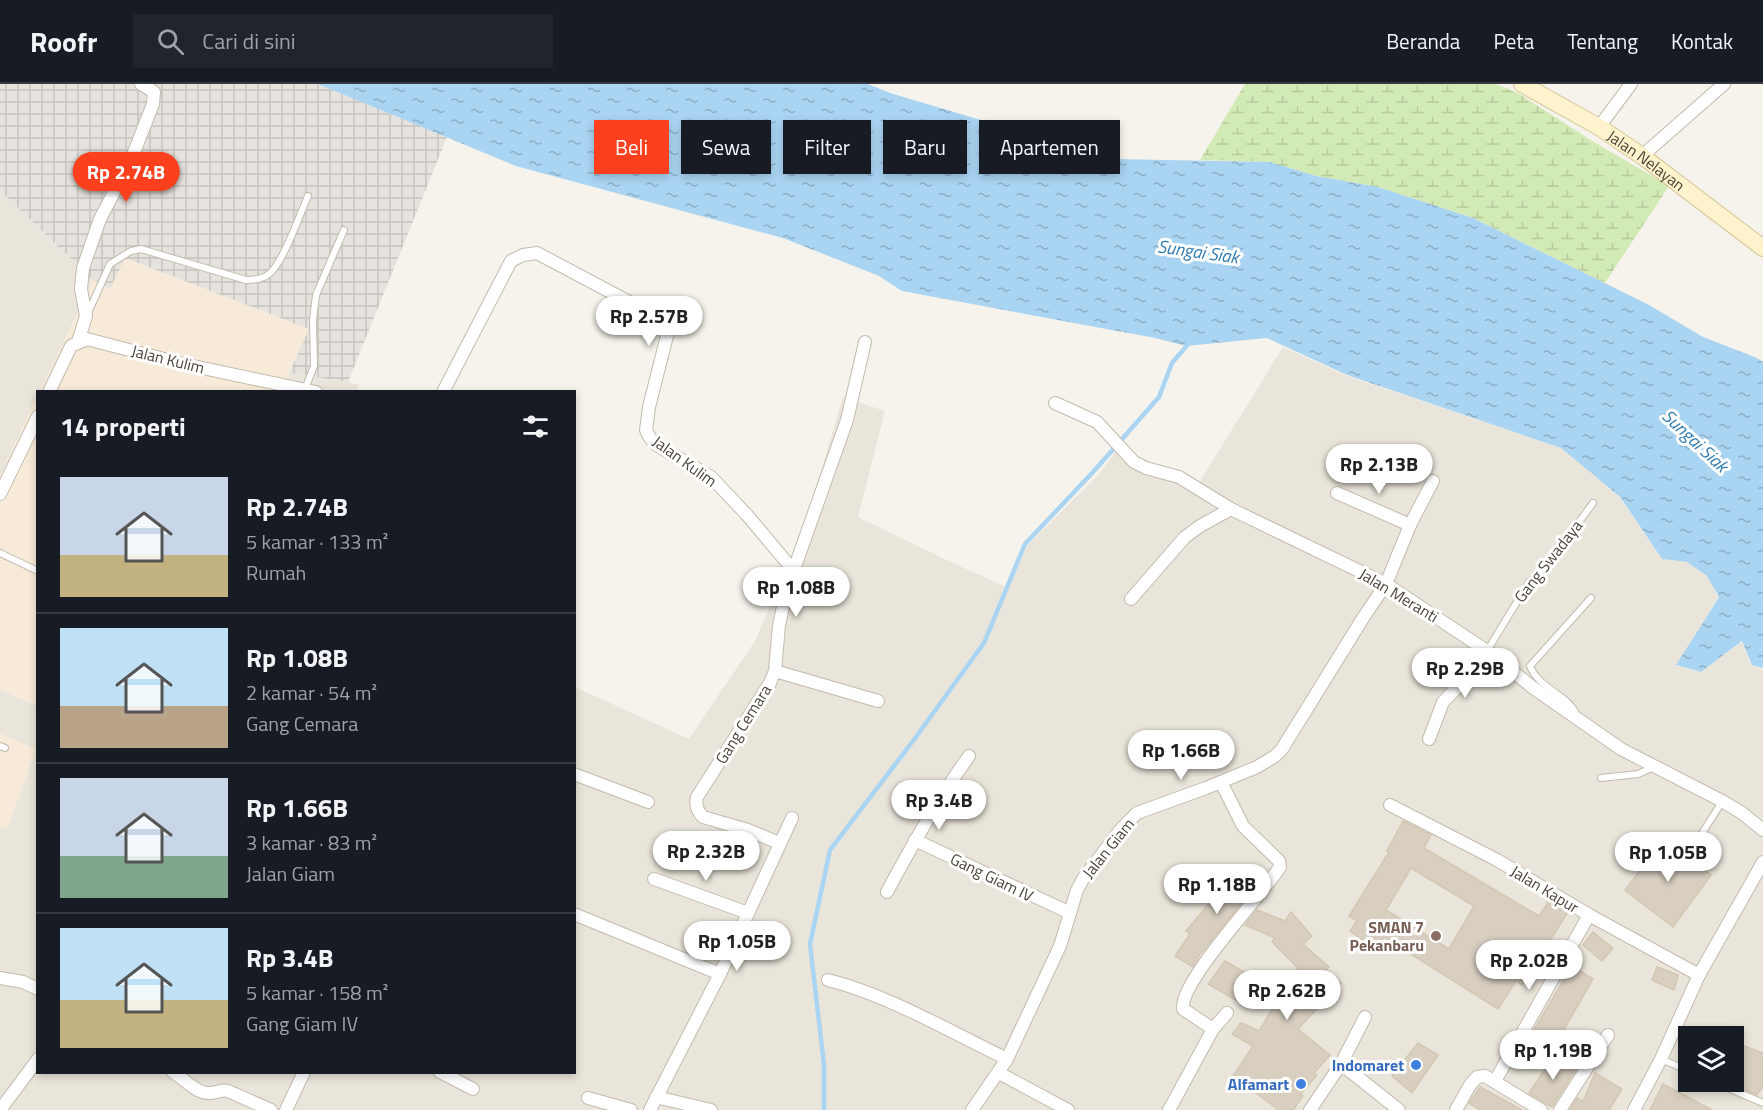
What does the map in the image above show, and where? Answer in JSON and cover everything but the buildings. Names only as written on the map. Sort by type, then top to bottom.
[{"type":"main road","name":"Jalan Nelayan","points":[[1522,84],[1599,127],[1642,156],[1763,248]]},
{"type":"street","points":[[50,390],[71,346],[78,342],[86,316],[81,289],[83,268],[100,219],[131,160],[153,104],[154,92],[141,84]]},
{"type":"street","points":[[1599,127],[1631,84]]},
{"type":"street","points":[[1642,156],[1724,84]]},
{"type":"street","name":"Jalan Kulim","points":[[445,390],[511,261],[523,255],[537,253],[650,313],[662,322],[667,336],[649,407],[646,430],[650,438],[658,446],[711,477],[747,515],[794,571]]},
{"type":"street","name":"Jalan Kulim","points":[[78,342],[87,339],[179,363],[310,390]]},
{"type":"street","name":"Gang Cemara","points":[[779,843],[704,817],[697,807],[697,796],[770,683],[775,671],[783,607],[847,420],[865,342]]},
{"type":"street","name":"Jalan Meranti","points":[[1054,403],[1097,422],[1134,462],[1146,468],[1179,477],[1231,509],[1386,584],[1489,652],[1532,687],[1621,749],[1722,801],[1763,830]]},
{"type":"street","points":[[0,494],[36,420]]},
{"type":"street","name":"Jalan Giam","points":[[972,1110],[1007,1059],[1060,946],[1077,890],[1083,879],[1130,819],[1144,810],[1221,782],[1267,762],[1282,749],[1386,584],[1410,525],[1433,481]]},
{"type":"street","points":[[1337,493],[1410,525]]},
{"type":"street","points":[[1131,599],[1185,537],[1231,509]]},
{"type":"street","points":[[1429,739],[1443,702],[1489,652]]},
{"type":"street","points":[[775,671],[878,701]]},
{"type":"street","points":[[887,892],[915,840],[952,779],[969,756]]},
{"type":"street","points":[[576,775],[648,802]]},
{"type":"street","points":[[1213,1029],[1184,1009],[1184,1000],[1208,960],[1239,917],[1280,867],[1279,861],[1243,826],[1221,782]]},
{"type":"street","name":"Jalan Kapur","points":[[1390,805],[1497,860],[1589,915],[1699,975]]},
{"type":"street","points":[[650,1110],[720,974],[792,818]]},
{"type":"street","name":"Gang Giam IV","points":[[915,840],[1070,914]]},
{"type":"street","points":[[1634,1110],[1699,975],[1763,861]]},
{"type":"street","points":[[654,879],[748,913]]},
{"type":"street","points":[[576,915],[720,974]]},
{"type":"street","points":[[1495,1081],[1589,915]]},
{"type":"street","points":[[0,978],[23,982],[36,988]]},
{"type":"street","points":[[828,980],[852,986],[878,997],[1007,1059]]},
{"type":"street","points":[[1169,1110],[1213,1029],[1227,1013]]},
{"type":"street","points":[[1310,1110],[1341,1064],[1365,1017]]},
{"type":"street","points":[[1560,1110],[1608,1035]]},
{"type":"street","points":[[0,1110],[36,1062]]},
{"type":"street","points":[[1341,1064],[1399,1110]]},
{"type":"street","points":[[999,1073],[1062,1109]]},
{"type":"street","points":[[176,1074],[207,1094],[221,1090],[228,1091],[271,1110]]},
{"type":"street","points":[[286,1110],[303,1074]]},
{"type":"street","points":[[444,1074],[473,1089]]},
{"type":"street","points":[[1456,1110],[1470,1085],[1477,1077],[1485,1076],[1541,1110]]},
{"type":"street","points":[[656,1097],[711,1110]]},
{"type":"street","points":[[588,1098],[631,1110]]},
{"type":"lane","points":[[86,316],[110,264],[131,251],[141,249],[246,280],[269,275],[284,252],[308,196]]},
{"type":"lane","points":[[310,390],[314,366],[313,320],[316,295],[344,230]]},
{"type":"lane","name":"Gang Swadaya","points":[[1489,652],[1529,582],[1541,573],[1593,503]]},
{"type":"lane","points":[[0,553],[36,570]]},
{"type":"lane","points":[[1580,721],[1572,705],[1534,676],[1530,666],[1591,598]]},
{"type":"lane","points":[[1601,778],[1638,774],[1654,767]]},
{"type":"lane","points":[[1690,852],[1722,801]]},
{"type":"lane","points":[[1660,1059],[1678,1066]]},
{"type":"lane","points":[[1737,1092],[1763,1103]]},
{"type":"shaded area","points":[[0,84],[318,84],[447,137],[348,382],[289,373],[309,329],[125,258],[110,289],[93,280],[0,190]]},
{"type":"shaded area","points":[[0,190],[93,280],[40,390],[36,390],[36,399],[0,476]]},
{"type":"shaded area","points":[[124,258],[309,329],[280,390],[41,390],[93,280],[110,288]]},
{"type":"shaded area","points":[[1283,347],[1347,376],[1561,448],[1619,497],[1662,559],[1687,562],[1707,576],[1718,597],[1676,666],[1701,672],[1742,642],[1751,665],[1763,669],[1763,829],[1654,767],[1387,584],[1197,486]]},
{"type":"shaded area","points":[[289,373],[359,385],[357,390],[281,390]]},
{"type":"shaded area","points":[[843,397],[885,411],[858,517],[1009,588],[1027,546],[1100,473],[1119,447],[1134,462],[1179,478],[1386,585],[1532,687],[1763,831],[1763,1110],[0,1110],[0,826],[7,829],[36,749],[36,1074],[576,1074],[576,687],[689,739],[755,641],[803,531]]},
{"type":"shaded area","points":[[36,399],[36,706],[0,689],[0,476]]},
{"type":"shaded area","points":[[0,689],[36,706],[36,749],[0,734]]},
{"type":"shaded area","points":[[0,734],[36,749],[7,829],[0,826]]},
{"type":"green space","points":[[1245,84],[1496,84],[1518,93],[1589,139],[1669,186],[1605,283],[1473,218],[1378,187],[1316,176],[1270,162],[1200,160]]},
{"type":"water","name":"Sungai Siak","points":[[318,84],[868,84],[890,93],[981,120],[979,120],[979,174],[1120,174],[1120,159],[1270,162],[1316,176],[1378,187],[1473,218],[1649,305],[1703,337],[1763,362],[1763,668],[1752,665],[1742,641],[1701,672],[1676,665],[1719,597],[1707,576],[1687,562],[1662,559],[1620,497],[1561,448],[1347,375],[1267,338],[1186,346],[1155,338],[902,291],[879,276],[783,238],[516,166]]},
{"type":"waterway","points":[[824,1110],[824,1065],[810,944],[830,850],[984,643],[1025,544],[1094,471],[1159,397],[1172,363],[1190,342]]},
{"type":"place","name":"SMAN 7 Pekanbaru","points":[[1436,936]]},
{"type":"place","name":"Indomaret","points":[[1416,1065]]},
{"type":"place","name":"Alfamart","points":[[1301,1084]]}]
